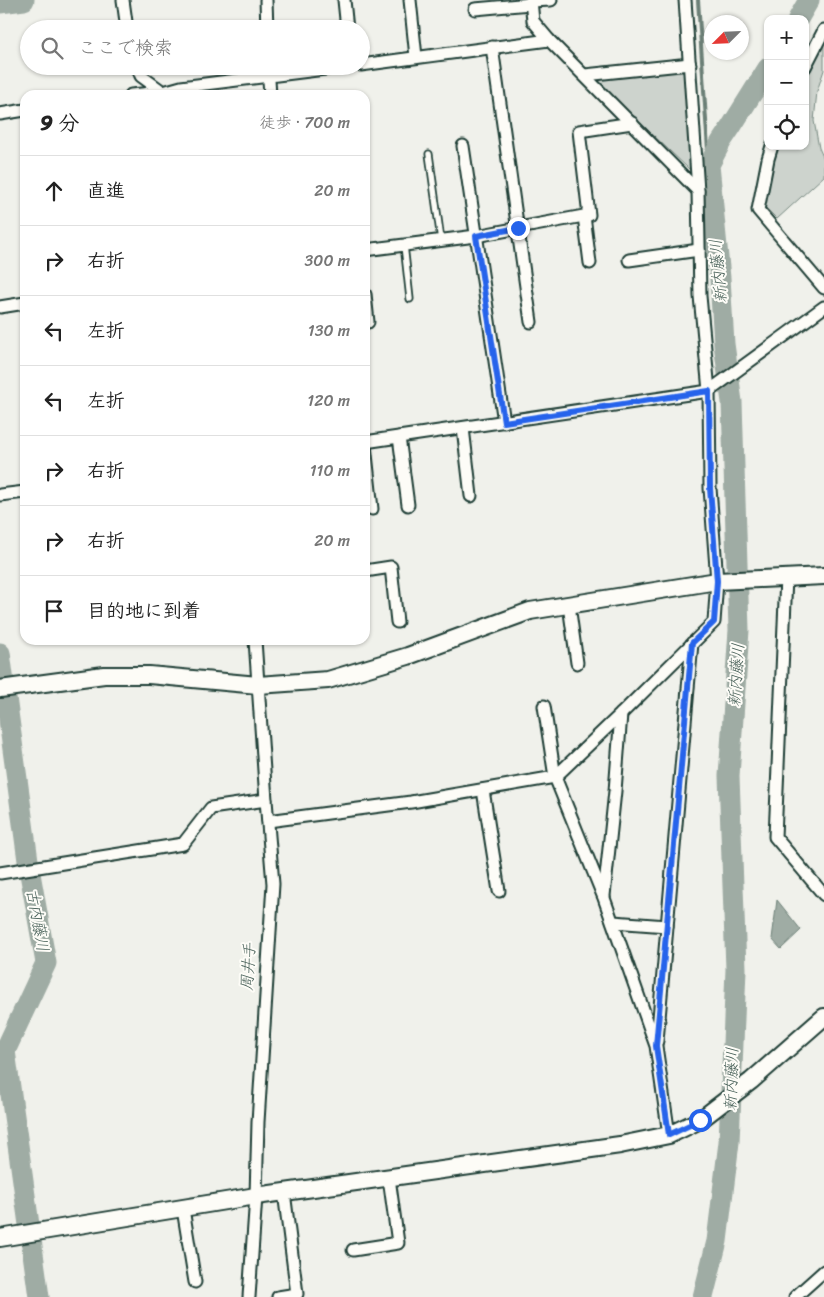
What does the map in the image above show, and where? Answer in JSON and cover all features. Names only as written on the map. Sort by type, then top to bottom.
[{"type":"street","points":[[123,0],[126,20]]},
{"type":"street","points":[[266,0],[267,20]]},
{"type":"street","points":[[344,0],[346,20]]},
{"type":"street","points":[[410,0],[416,57]]},
{"type":"street","points":[[475,9],[551,0]]},
{"type":"street","points":[[268,821],[411,802],[555,777],[714,622],[717,581],[710,488],[709,391],[700,296],[698,191],[685,0]]},
{"type":"street","points":[[531,2],[533,20],[549,40],[698,191]]},
{"type":"street","points":[[809,60],[824,30]]},
{"type":"street","points":[[370,64],[549,40]]},
{"type":"street","points":[[492,47],[531,322]]},
{"type":"street","points":[[584,75],[690,64]]},
{"type":"street","points":[[141,75],[160,90]]},
{"type":"street","points":[[170,90],[251,75]]},
{"type":"street","points":[[268,75],[270,90]]},
{"type":"street","points":[[0,114],[20,111]]},
{"type":"street","points":[[370,249],[476,236],[589,215],[579,131],[632,123]]},
{"type":"street","points":[[463,146],[504,422]]},
{"type":"street","points":[[771,150],[758,210],[824,288]]},
{"type":"street","points":[[584,216],[590,263]]},
{"type":"street","points":[[629,260],[699,250]]},
{"type":"street","points":[[0,307],[20,304]]},
{"type":"street","points":[[370,442],[709,391],[824,307]]},
{"type":"street","points":[[463,428],[471,496]]},
{"type":"street","points":[[399,437],[408,505]]},
{"type":"street","points":[[370,490],[372,509]]},
{"type":"street","points":[[0,495],[20,493]]},
{"type":"street","points":[[370,570],[390,567],[397,622]]},
{"type":"street","points":[[0,689],[104,675],[148,675],[258,685],[328,680],[408,656],[530,611],[717,581],[824,576]]},
{"type":"street","points":[[786,577],[775,837],[824,895]]},
{"type":"street","points":[[569,605],[577,663]]},
{"type":"street","points":[[656,1046],[692,643]]},
{"type":"street","points":[[249,1297],[273,884],[255,645]]},
{"type":"street","points":[[544,706],[555,777],[604,898],[656,1046],[669,1135]]},
{"type":"street","points":[[604,898],[621,714]]},
{"type":"street","points":[[483,790],[499,892]]},
{"type":"street","points":[[0,872],[183,844],[211,808],[266,800]]},
{"type":"street","points":[[612,922],[667,926]]},
{"type":"street","points":[[0,1238],[256,1196],[620,1145],[669,1135],[700,1120],[751,1081],[824,1018]]},
{"type":"street","points":[[353,1250],[398,1243],[389,1178]]},
{"type":"street","points":[[278,1297],[297,1294],[284,1192]]},
{"type":"street","points":[[183,1209],[194,1282]]},
{"type":"street","points":[[795,1297],[824,1271]]},
{"type":"lane","points":[[429,154],[441,240]]},
{"type":"lane","points":[[404,246],[410,298]]},
{"type":"shaded area","points":[[824,40],[824,70],[817,91],[814,121],[819,148],[824,159],[824,176],[777,219],[764,206],[775,150],[809,150],[809,66]]},
{"type":"shaded area","points":[[680,70],[686,75],[692,164],[689,169],[594,79]]},
{"type":"shaded area","points":[[777,900],[801,930],[781,949],[772,939]]},
{"type":"waterway","points":[[0,3],[24,0]]},
{"type":"waterway","points":[[698,0],[709,165]]},
{"type":"waterway","name":"新内藤川","points":[[800,15],[809,0]]},
{"type":"waterway","name":"新内藤川","points":[[703,1297],[717,1241],[729,1142],[736,969],[729,776],[739,630],[732,402],[724,344],[720,278],[709,165],[721,142],[764,74]]},
{"type":"waterway","name":"古内藤川","points":[[0,653],[29,868],[46,963],[5,1051],[39,1297]]},
{"type":"route","points":[[518,228],[476,236],[504,422],[709,391],[710,488],[717,581],[714,622],[692,643],[656,1046],[669,1135],[700,1120]]},
{"type":"water label","name":"周井手","points":[[248,967]]}]
